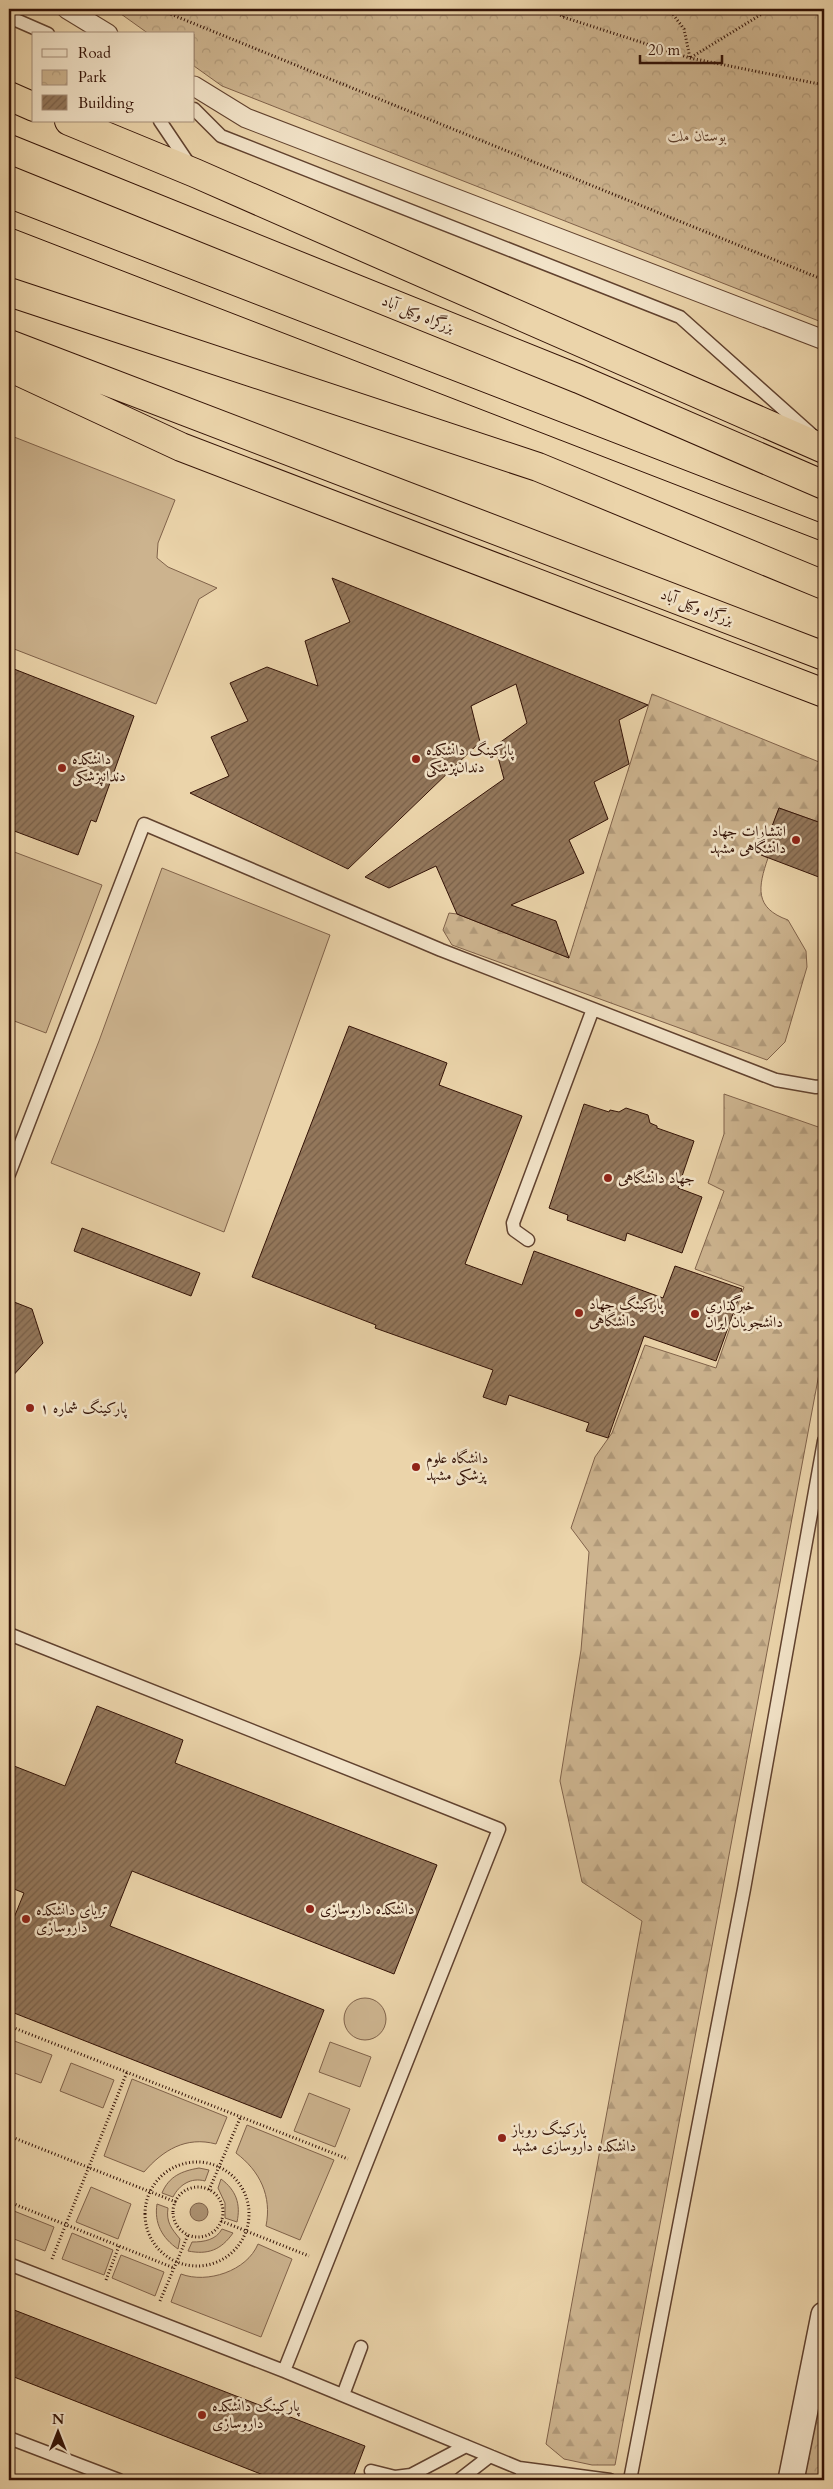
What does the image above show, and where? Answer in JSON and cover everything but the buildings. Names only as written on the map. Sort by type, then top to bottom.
[{"type":"highway","points":[[9,96],[32,106]]},
{"type":"highway","points":[[71,122],[195,173],[824,447]]},
{"type":"highway","name":"بزرگراه وکیل آباد","points":[[9,149],[579,379],[824,485]]},
{"type":"highway","points":[[9,292],[538,467],[824,585]]},
{"type":"highway","name":"بزرگراه وکیل آباد","points":[[9,344],[824,656]]},
{"type":"highway","points":[[9,367],[181,447],[824,693]]},
{"type":"street","points":[[68,9],[105,32]]},
{"type":"street","points":[[195,87],[246,118],[824,340]]},
{"type":"street","points":[[791,2480],[824,2315]]},
{"type":"lane","points":[[9,18],[43,32]]},
{"type":"lane","points":[[195,110],[221,136],[680,317],[824,447]]},
{"type":"lane","points":[[161,122],[195,173]]},
{"type":"lane","points":[[9,1174],[144,824],[441,950],[776,1080],[824,1086]]},
{"type":"lane","points":[[528,1240],[514,1230],[513,1223],[594,1009]]},
{"type":"lane","points":[[630,2480],[744,1889],[824,1441]]},
{"type":"lane","points":[[9,1634],[499,1829],[284,2371]]},
{"type":"lane","points":[[9,2264],[284,2371],[519,2468],[610,2480]]},
{"type":"lane","points":[[343,2395],[361,2347]]},
{"type":"lane","points":[[9,2438],[119,2480]]},
{"type":"lane","points":[[371,2471],[395,2476],[411,2475],[466,2446]]},
{"type":"lane","points":[[459,2480],[490,2456]]},
{"type":"lane","points":[[519,2468],[530,2480]]},
{"type":"path","points":[[158,9],[824,280]]},
{"type":"path","points":[[552,9],[563,18],[690,58],[824,85]]},
{"type":"path","points":[[563,18],[571,9]]},
{"type":"path","points":[[668,9],[684,29],[690,58]]},
{"type":"path","points":[[690,58],[770,9]]},
{"type":"path","points":[[9,2026],[366,2166]]},
{"type":"path","points":[[52,2261],[126,2072]]},
{"type":"path","points":[[209,2190],[241,2116]]},
{"type":"path","points":[[9,2136],[176,2202]]},
{"type":"path","points":[[202,2162],[220,2167],[234,2177],[244,2191],[249,2208],[246,2231],[242,2241],[231,2254],[216,2262],[200,2266],[168,2257],[155,2246],[147,2231],[144,2214],[150,2192],[156,2182],[168,2170],[185,2163],[202,2162]]},
{"type":"path","points":[[198,2187],[209,2190],[219,2198],[222,2206],[221,2222],[217,2228],[204,2237],[188,2235],[176,2223],[174,2216],[176,2202],[182,2193],[190,2189],[198,2187]]},
{"type":"path","points":[[9,2202],[174,2268]]},
{"type":"path","points":[[221,2222],[327,2263]]},
{"type":"path","points":[[159,2304],[188,2235]]},
{"type":"path","points":[[105,2282],[119,2246]]},
{"type":"green space","name":"بوستان ملت","points":[[114,9],[824,9],[824,323],[222,86],[195,67],[195,32],[146,32]]},
{"type":"green space","points":[[9,435],[175,500],[158,543],[157,558],[168,567],[217,588],[199,599],[156,704],[9,647]]},
{"type":"green space","points":[[652,694],[824,764],[824,824],[779,808],[762,855],[768,858],[761,887],[764,903],[777,915],[788,920],[806,951],[807,967],[785,1042],[767,1060],[452,945],[443,930],[449,913],[457,914],[569,958]]},
{"type":"green space","points":[[9,850],[102,885],[46,1033],[9,1019]]},
{"type":"green space","points":[[162,868],[330,935],[224,1232],[51,1163],[99,1041]]},
{"type":"green space","points":[[724,1094],[824,1129],[824,1347],[615,2465],[592,2465],[564,2459],[546,2444],[642,1921],[582,1882],[560,1781],[581,1650],[589,1552],[571,1528],[595,1457],[612,1433],[645,1345],[716,1368],[744,1287],[695,1269],[724,1191],[708,1183],[724,1134]]},
{"type":"green space","points":[[369,1998],[377,2001],[383,2007],[386,2019],[383,2031],[377,2037],[361,2040],[353,2037],[347,2031],[344,2015],[347,2007],[353,2001]]},
{"type":"green space","points":[[9,2039],[52,2055],[41,2083],[9,2071]]},
{"type":"green space","points":[[330,2042],[371,2057],[360,2087],[319,2072]]},
{"type":"green space","points":[[71,2063],[114,2080],[103,2108],[60,2091]]},
{"type":"green space","points":[[132,2079],[227,2117],[216,2144],[195,2142],[176,2147],[159,2157],[144,2172],[104,2156]]},
{"type":"green space","points":[[309,2093],[350,2109],[335,2147],[294,2131]]},
{"type":"green space","points":[[247,2125],[334,2160],[300,2240],[266,2226],[267,2204],[262,2185],[252,2168],[236,2153]]},
{"type":"green space","points":[[199,2168],[209,2170],[205,2181],[195,2180],[186,2183],[173,2197],[162,2193],[172,2178]]},
{"type":"green space","points":[[221,2179],[234,2193],[238,2203],[237,2222],[225,2218],[225,2203],[218,2188]]},
{"type":"green space","points":[[91,2187],[131,2204],[118,2239],[76,2222]]},
{"type":"green space","points":[[157,2204],[168,2208],[170,2225],[180,2239],[178,2249],[172,2245],[160,2230],[156,2211]]},
{"type":"green space","points":[[9,2209],[54,2227],[45,2251],[9,2237]]},
{"type":"green space","points":[[222,2229],[233,2233],[224,2244],[208,2252],[188,2251],[192,2242],[209,2240]]},
{"type":"green space","points":[[72,2233],[113,2250],[104,2275],[62,2259]]},
{"type":"green space","points":[[258,2244],[292,2259],[261,2337],[171,2302],[181,2274],[191,2277],[202,2277],[225,2273],[245,2261]]},
{"type":"green space","points":[[121,2255],[164,2272],[155,2296],[112,2278]]},
{"type":"green space","points":[[824,2368],[824,2480],[801,2480]]},
{"type":"shaded area","points":[[195,2203],[203,2203],[208,2208],[206,2219],[195,2221],[190,2216],[190,2208]]},
{"type":"tram line","points":[[9,209],[824,524]]},
{"type":"tram line","points":[[9,227],[824,542]]},
{"type":"place","name":"پارکینگ دانشکده دندان‌پزشکی","points":[[416,759]]},
{"type":"place","name":"دانشکده دندانپزشکی","points":[[62,768]]},
{"type":"place","name":"انتشارات جهاد دانشگاهی مشهد","points":[[796,840]]},
{"type":"place","name":"جهاد دانشگاهی","points":[[608,1178]]},
{"type":"place","name":"پارکینگ جهاد دانشگاهی","points":[[579,1313]]},
{"type":"place","name":"خبرگذاری دانشجویان ایران","points":[[695,1314]]},
{"type":"place","name":"پارکینگ شماره ۱","points":[[30,1408]]},
{"type":"place","name":"دانشگاه علوم پزشکی مشهد","points":[[416,1467]]},
{"type":"place","name":"دانشکده داروسازی","points":[[310,1909]]},
{"type":"place","name":"تریای دانشکده داروسازی","points":[[26,1919]]},
{"type":"place","name":"پارکینگ روباز دانشکده داروسازی مشهد","points":[[502,2138]]},
{"type":"place","name":"پارکینگ دانشکده داروسازی","points":[[202,2415]]}]
